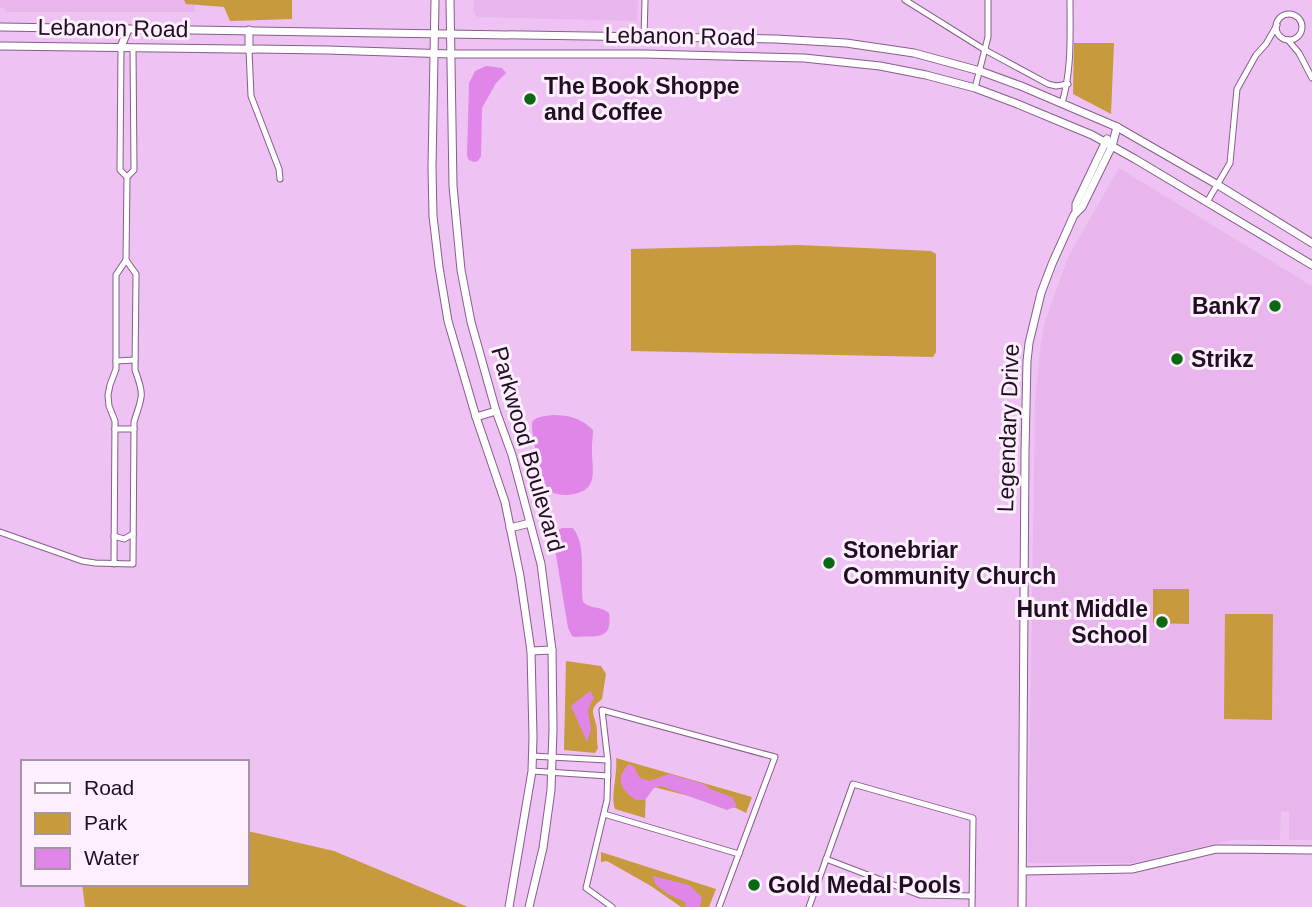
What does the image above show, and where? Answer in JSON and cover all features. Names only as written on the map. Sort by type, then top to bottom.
[{"type":"main road","name":"Parkwood Boulevard","points":[[435,0],[433,216],[449,321],[476,417],[505,502],[531,651],[532,771],[510,905]]},
{"type":"main road","name":"Parkwood Boulevard","points":[[450,0],[453,187],[461,270],[471,322],[496,411],[512,455],[541,565],[552,650],[553,772],[543,848],[529,907]]},
{"type":"main road","name":"Lebanon Road","points":[[0,27],[776,39],[846,43],[914,53],[980,71],[1116,127],[1312,243]]},
{"type":"main road","points":[[121,47],[128,29]]},
{"type":"main road","points":[[128,29],[133,48]]},
{"type":"main road","points":[[249,30],[250,50]]},
{"type":"main road","points":[[644,38],[644,54]]},
{"type":"main road","name":"Lebanon Road","points":[[0,46],[451,54],[644,54],[804,58],[851,62],[926,75],[975,88],[1026,107],[1109,144],[1312,265]]},
{"type":"main road","name":"Legendary Drive","points":[[1022,907],[1027,361],[1032,325],[1052,264],[1076,212],[1082,207],[1116,127]]},
{"type":"main road","points":[[476,417],[496,411]]},
{"type":"main road","points":[[510,527],[530,523]]},
{"type":"main road","points":[[531,651],[552,650]]},
{"type":"main road","points":[[1023,871],[1132,869],[1216,849],[1312,850]]},
{"type":"main road","points":[[510,905],[519,907]]},
{"type":"street","points":[[644,38],[645,0]]},
{"type":"street","points":[[905,0],[985,50],[1048,84],[1068,84]]},
{"type":"street","points":[[975,88],[988,37],[988,0]]},
{"type":"street","points":[[1062,103],[1068,84],[1070,0]]},
{"type":"street","points":[[1207,202],[1230,163],[1237,89],[1282,17],[1294,15],[1299,19],[1302,30],[1295,39],[1266,44]]},
{"type":"street","points":[[1277,25],[1277,30],[1298,53],[1312,78]]},
{"type":"street","points":[[1298,53],[1299,35]]},
{"type":"street","points":[[121,47],[120,170],[127,177]]},
{"type":"street","points":[[0,532],[65,556],[95,563],[133,564],[134,429],[142,396],[135,370],[136,274],[126,260],[127,177],[134,170],[133,48]]},
{"type":"street","points":[[250,50],[251,96],[279,169],[280,179]]},
{"type":"street","points":[[114,564],[115,429],[108,394],[116,370],[116,274],[126,260]]},
{"type":"street","points":[[116,361],[135,360]]},
{"type":"street","points":[[115,429],[134,429]]},
{"type":"street","points":[[114,536],[124,538],[134,534]]},
{"type":"street","points":[[612,907],[586,888],[607,800],[608,762],[603,710],[775,757],[720,906],[729,907]]},
{"type":"street","points":[[532,756],[607,760]]},
{"type":"street","points":[[532,771],[608,776]]},
{"type":"street","points":[[809,907],[853,783],[973,818],[972,907]]},
{"type":"street","points":[[604,814],[739,854]]},
{"type":"street","points":[[826,859],[920,895],[972,896]]},
{"type":"shaded area","points":[[0,0],[195,0],[195,12],[6,12],[4,8],[0,8]]},
{"type":"shaded area","points":[[474,0],[638,0],[637,21],[479,17],[473,11]]},
{"type":"shaded area","name":"Hunt Middle School","points":[[1119,168],[1312,286],[1312,840],[1289,840],[1289,812],[1281,811],[1280,840],[1231,840],[1132,863],[1028,863],[1035,400],[1041,343],[1045,321],[1068,257]]},
{"type":"green space","points":[[184,0],[292,0],[292,19],[230,21],[224,7],[186,4]]},
{"type":"green space","points":[[1074,43],[1114,43],[1111,114],[1073,94]]},
{"type":"green space","points":[[799,245],[931,251],[936,254],[936,352],[933,357],[631,351],[631,249]]},
{"type":"green space","points":[[1153,589],[1189,589],[1189,624],[1153,623]]},
{"type":"green space","points":[[1225,614],[1273,614],[1272,720],[1224,719]]},
{"type":"green space","points":[[566,661],[601,666],[606,674],[602,699],[593,711],[598,748],[595,753],[564,750]]},
{"type":"green space","points":[[616,758],[752,797],[746,813],[736,808],[646,785],[645,818],[615,809],[613,798]]},
{"type":"green space","points":[[248,831],[334,851],[468,907],[85,907],[82,886],[248,886]]},
{"type":"green space","points":[[601,852],[716,889],[709,907],[681,907],[607,861],[601,862]]},
{"type":"water","points":[[486,66],[502,68],[506,73],[496,83],[482,108],[481,156],[474,162],[467,156],[469,83],[475,71]]},
{"type":"water","points":[[553,415],[574,418],[593,430],[592,478],[590,485],[578,493],[553,493],[547,488],[542,476],[532,425],[537,418]]},
{"type":"water","points":[[573,528],[580,544],[583,602],[609,613],[608,629],[601,635],[575,637],[568,628],[554,543],[556,531]]},
{"type":"water","points":[[590,691],[594,697],[588,710],[591,730],[587,742],[571,706]]},
{"type":"water","points":[[629,764],[640,778],[650,781],[669,774],[704,784],[732,797],[737,806],[727,810],[661,786],[654,788],[645,800],[636,800],[626,792],[621,783],[624,769]]},
{"type":"water","points":[[653,876],[689,885],[702,897],[700,907],[686,907],[685,902],[655,884]]},
{"type":"place","name":"The Book Shoppe and Coffee","points":[[530,99]]},
{"type":"place","name":"Bank7","points":[[1275,306]]},
{"type":"place","name":"Strikz","points":[[1177,359]]},
{"type":"place","name":"Stonebriar Community Church","points":[[829,563]]},
{"type":"place","name":"Hunt Middle School","points":[[1162,622]]},
{"type":"place","name":"Gold Medal Pools","points":[[754,885]]}]
